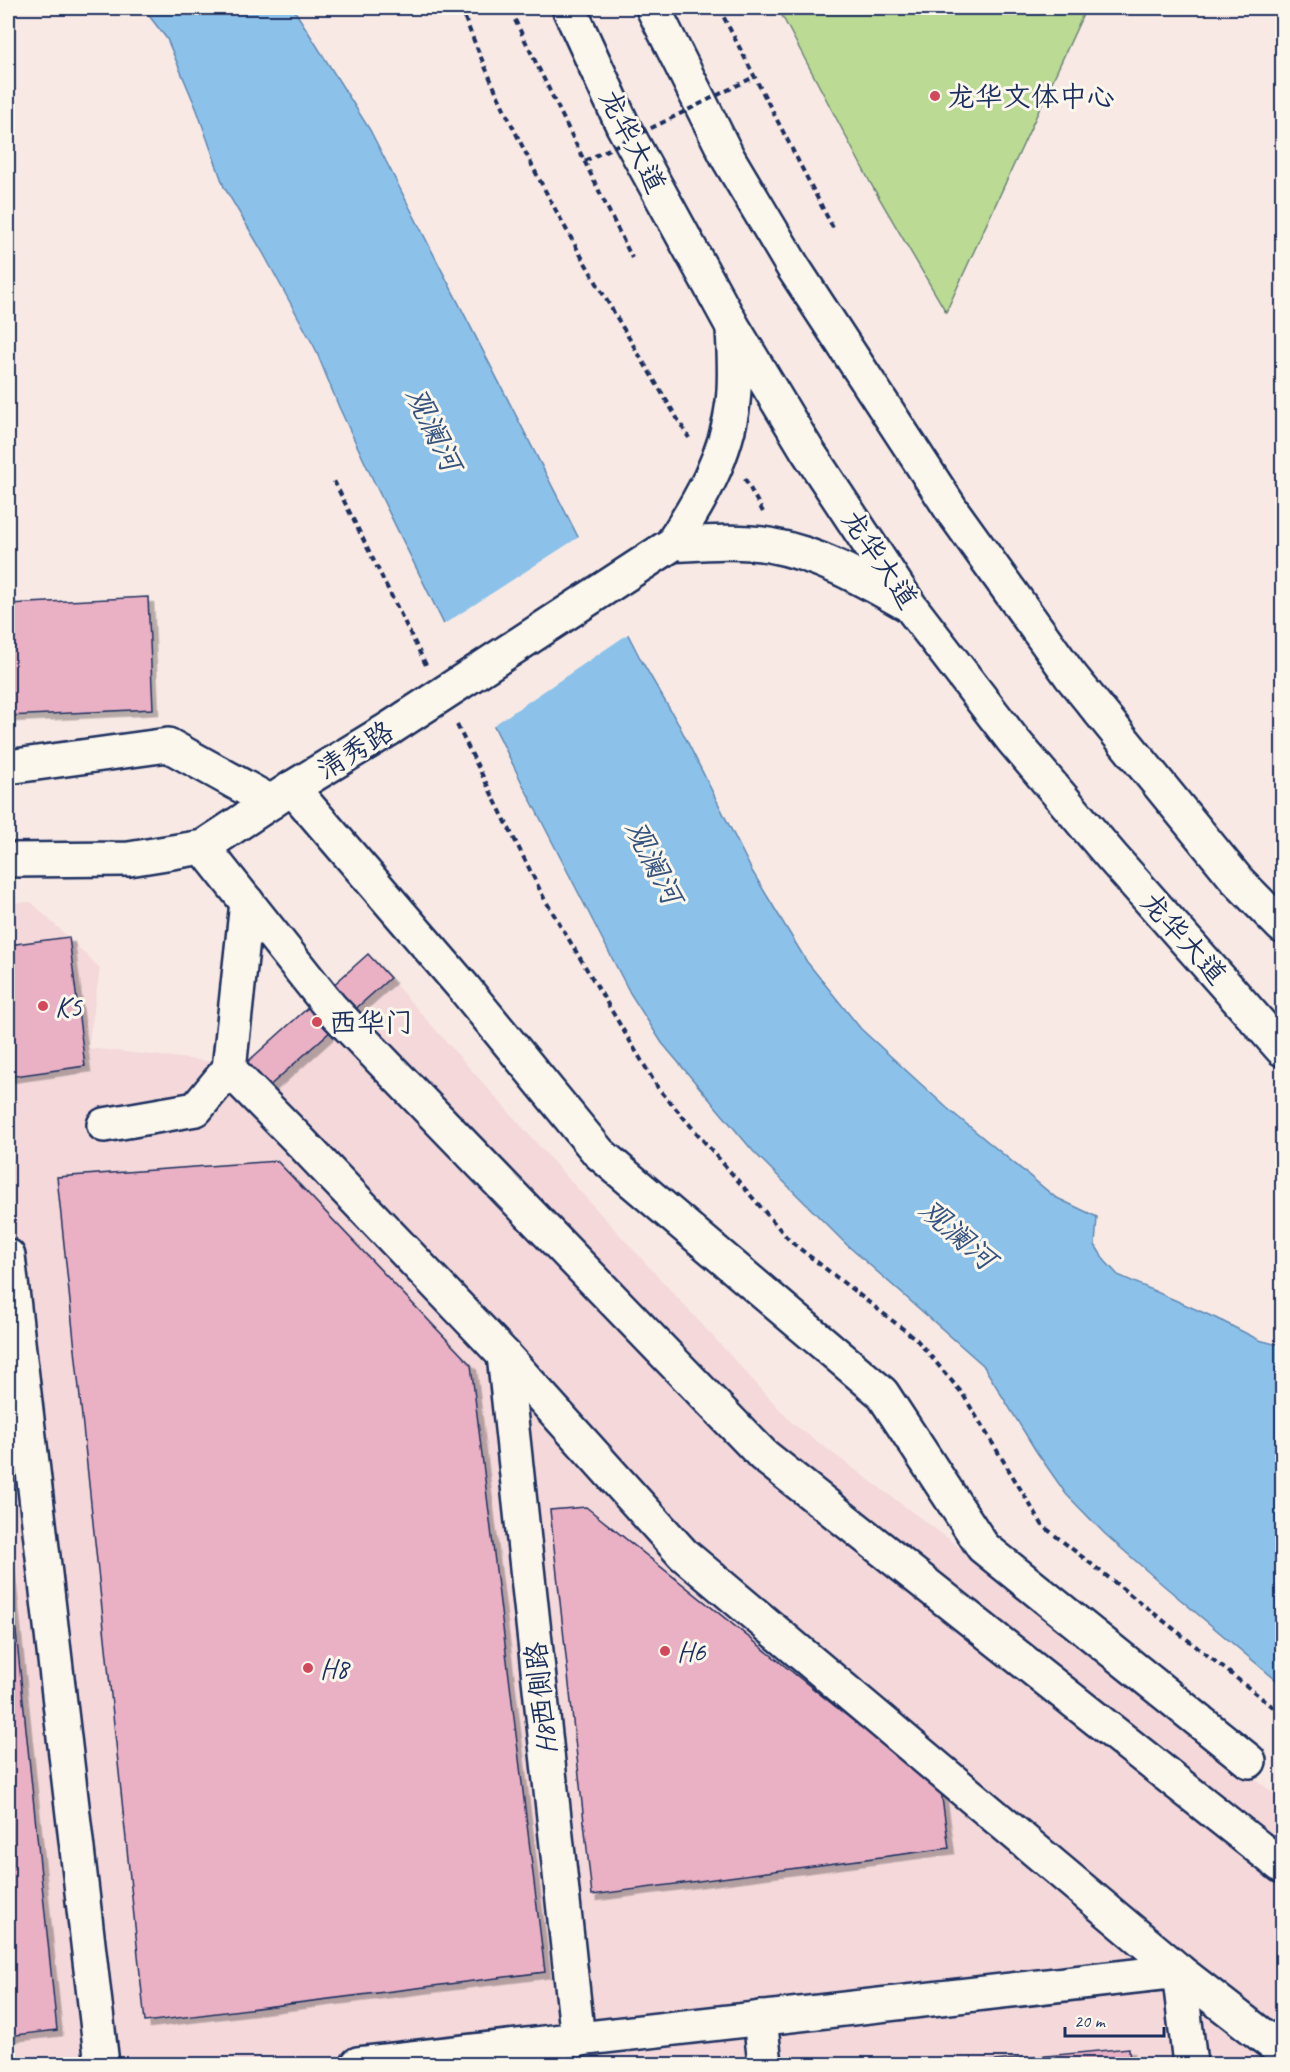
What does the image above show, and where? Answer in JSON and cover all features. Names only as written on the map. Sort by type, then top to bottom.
[{"type":"main road","name":"龙华大道","points":[[569,8],[623,126],[733,327],[807,450],[910,606],[1012,738],[1089,830],[1282,1048]]},
{"type":"main road","points":[[653,8],[728,158],[793,267],[953,512],[1070,675],[1237,880],[1282,926]]},
{"type":"main road","points":[[671,545],[703,495],[726,435],[733,402],[733,327]]},
{"type":"main road","points":[[671,545],[767,544],[803,553],[834,564],[910,606]]},
{"type":"main road","name":"清秀路","points":[[8,860],[129,859],[203,847],[671,545]]},
{"type":"main road","points":[[8,767],[168,745],[281,795],[464,988],[599,1153],[882,1393],[983,1547],[1249,1761]]},
{"type":"main road","points":[[203,847],[331,1008],[763,1455],[1282,1866]]},
{"type":"main road","points":[[104,1125],[196,1109],[229,1070],[247,902]]},
{"type":"main road","points":[[229,1070],[297,1137],[504,1356],[683,1554],[1179,1971],[1282,2051]]},
{"type":"main road","points":[[8,1256],[102,2064]]},
{"type":"main road","name":"H8西側路","points":[[504,1356],[578,2040]]},
{"type":"main road","points":[[358,2064],[1179,1971]]},
{"type":"main road","points":[[1179,1971],[1190,2064]]},
{"type":"main road","points":[[760,2018],[765,2064]]},
{"type":"path","points":[[461,8],[519,141],[563,224],[690,438]]},
{"type":"path","points":[[720,8],[833,228]]},
{"type":"path","points":[[515,20],[632,258]]},
{"type":"path","points":[[585,161],[754,77]]},
{"type":"path","points":[[745,477],[766,518]]},
{"type":"path","points":[[334,481],[431,674]]},
{"type":"path","points":[[452,716],[544,898],[658,1088],[790,1241],[916,1339],[962,1393],[1042,1526],[1282,1714]]},
{"type":"shaded area","points":[[31,902],[100,968],[88,1048],[244,1065],[368,954],[564,1174],[792,1423],[950,1540],[1282,1800],[1282,2064],[8,2064],[8,903]]},
{"type":"green space","name":"龙华文体中心","points":[[778,8],[1086,8],[946,312],[871,184]]},
{"type":"water","name":"观澜河","points":[[143,8],[293,8],[370,130],[641,660],[679,725],[752,871],[807,962],[861,1029],[947,1108],[1055,1197],[1097,1217],[1095,1245],[1118,1275],[1220,1320],[1259,1340],[1282,1346],[1282,1685],[1105,1534],[1066,1494],[1036,1451],[983,1365],[847,1245],[753,1151],[662,1043],[630,993],[523,785],[375,484],[339,407],[315,348],[224,187],[197,110],[167,39]]},
{"type":"pier","points":[[582,535],[631,632],[491,727],[441,626]]},
{"type":"building","points":[[148,597],[153,709],[8,716],[8,604]]},
{"type":"building","name":"K5","points":[[69,937],[85,1066],[8,1077],[8,945]]},
{"type":"building","name":"西华门","points":[[368,954],[390,978],[266,1089],[244,1065]]},
{"type":"building","name":"H8","points":[[277,1161],[471,1365],[545,1972],[145,2022],[57,1177]]},
{"type":"building","name":"H6","points":[[586,1507],[941,1791],[949,1848],[592,1895],[550,1510]]},
{"type":"building","points":[[8,1554],[57,2030],[8,2036]]},
{"type":"building","points":[[1129,2048],[1130,2064],[962,2064]]},
{"type":"place","name":"龙华文体中心","points":[[935,96]]},
{"type":"place","name":"K5","points":[[43,1006]]},
{"type":"place","name":"西华门","points":[[317,1022]]},
{"type":"place","name":"H6","points":[[665,1651]]},
{"type":"place","name":"H8","points":[[308,1668]]}]
